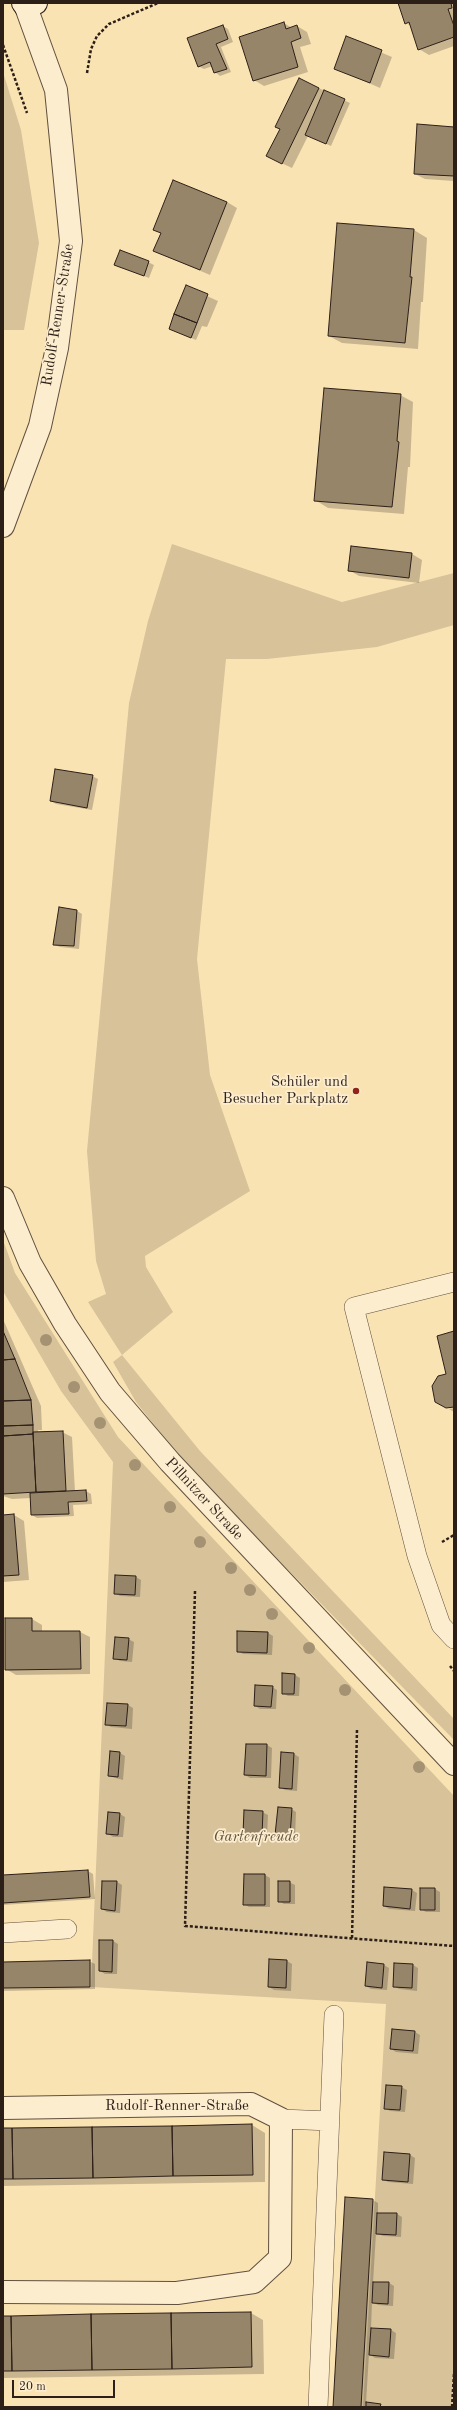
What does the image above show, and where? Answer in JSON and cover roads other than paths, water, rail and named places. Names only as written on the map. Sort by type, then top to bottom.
[{"type":"street","name":"Rudolf-Renner-Straße","points":[[3,526],[40,426],[57,348],[71,241],[56,90],[28,4]]},
{"type":"street","name":"Pillnitzer Straße","points":[[3,1198],[30,1263],[65,1324],[110,1392],[170,1462],[454,1764]]},
{"type":"street","name":"Rudolf-Renner-Straße","points":[[3,2108],[251,2104],[281,2119]]},
{"type":"street","points":[[3,2292],[177,2293],[254,2282],[280,2258],[281,2119]]},
{"type":"lane","points":[[454,1282],[354,1307],[417,1556],[441,1625],[454,1639]]},
{"type":"lane","points":[[3,1933],[67,1929]]},
{"type":"lane","points":[[318,2407],[334,2015]]},
{"type":"lane","points":[[281,2119],[330,2121]]},
{"type":"place","name":"Schüler und Besucher Parkplatz","points":[[356,1091]]},
{"type":"park label","name":"Gartenfreude","points":[[256,1837]]}]
